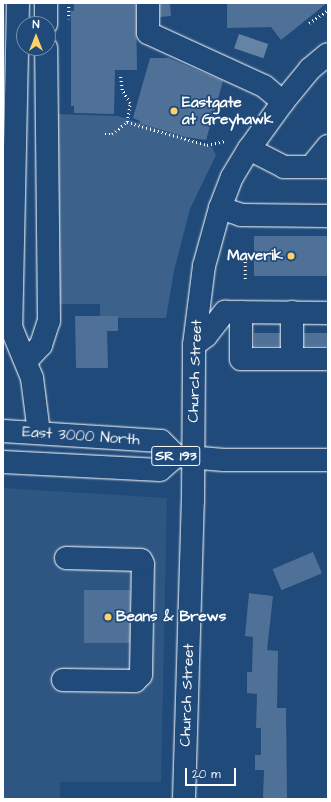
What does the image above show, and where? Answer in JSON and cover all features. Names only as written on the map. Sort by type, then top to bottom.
[{"type":"street","points":[[18,3],[8,234],[11,327],[32,378],[39,433]]},
{"type":"street","points":[[46,3],[46,16]]},
{"type":"street","points":[[148,3],[148,33],[264,86],[283,102]]},
{"type":"street","name":"Church Street","points":[[184,799],[184,457],[194,345],[204,266],[220,208],[232,177],[249,149],[283,102],[310,69],[328,54]]},
{"type":"street","points":[[26,362],[40,345],[50,321],[46,56]]},
{"type":"street","points":[[249,149],[284,167],[320,167],[328,146]]},
{"type":"street","points":[[220,208],[241,215],[328,216]]},
{"type":"street","points":[[194,345],[206,336],[225,312],[328,313]]},
{"type":"street","points":[[241,312],[241,359],[328,359]]},
{"type":"street","points":[[292,312],[292,359]]},
{"type":"street","name":"East 3000 North","points":[[3,431],[161,441],[184,457],[160,470],[3,462]]},
{"type":"street","name":"SR 193","points":[[184,457],[328,460]]},
{"type":"street","points":[[63,680],[135,681],[141,675],[143,564],[136,558],[66,558]]},
{"type":"path","points":[[69,3],[69,19]]},
{"type":"path","points":[[309,22],[328,10]]},
{"type":"path","points":[[105,134],[112,134],[127,122],[130,103],[120,85],[120,74]]},
{"type":"path","points":[[127,122],[207,145],[225,141]]},
{"type":"path","points":[[244,279],[245,257]]},
{"type":"shaded area","points":[[239,34],[268,44],[263,58],[234,48]]},
{"type":"shaded area","points":[[57,114],[118,116],[212,147],[216,155],[190,209],[174,271],[166,318],[100,318],[100,304],[57,304]]},
{"type":"shaded area","points":[[3,488],[167,498],[161,782],[60,782],[60,799],[3,799]]},
{"type":"building","points":[[74,3],[136,3],[137,70],[115,70],[114,114],[74,113],[74,106],[71,106],[71,11],[74,11]]},
{"type":"building","points":[[160,3],[170,3],[171,16],[160,17]]},
{"type":"building","points":[[227,3],[327,3],[281,40],[271,27],[227,28]]},
{"type":"building","name":"Eastgate at Greyhawk","points":[[150,58],[169,58],[223,81],[206,140],[185,137],[139,123],[140,121],[133,118]]},
{"type":"building","name":"Maverik","points":[[254,236],[328,236],[328,276],[254,276]]},
{"type":"building","points":[[75,316],[118,316],[118,331],[107,331],[108,368],[76,368]]},
{"type":"building","points":[[254,333],[280,333],[280,346],[254,346]]},
{"type":"building","points":[[304,333],[328,333],[328,346],[304,346]]},
{"type":"building","points":[[313,552],[322,573],[281,590],[272,569]]},
{"type":"building","name":"Beans & Brews","points":[[84,590],[130,590],[130,643],[84,643]]},
{"type":"building","points":[[249,593],[273,596],[267,650],[278,651],[277,708],[286,708],[287,799],[263,799],[264,770],[255,770],[255,755],[261,755],[261,728],[256,728],[257,694],[247,693],[247,672],[252,672],[253,637],[245,636]]},
{"type":"place","name":"Eastgate at Greyhawk","points":[[174,111]]},
{"type":"place","name":"Maverik","points":[[291,256]]},
{"type":"place","name":"Beans & Brews","points":[[108,617]]}]
